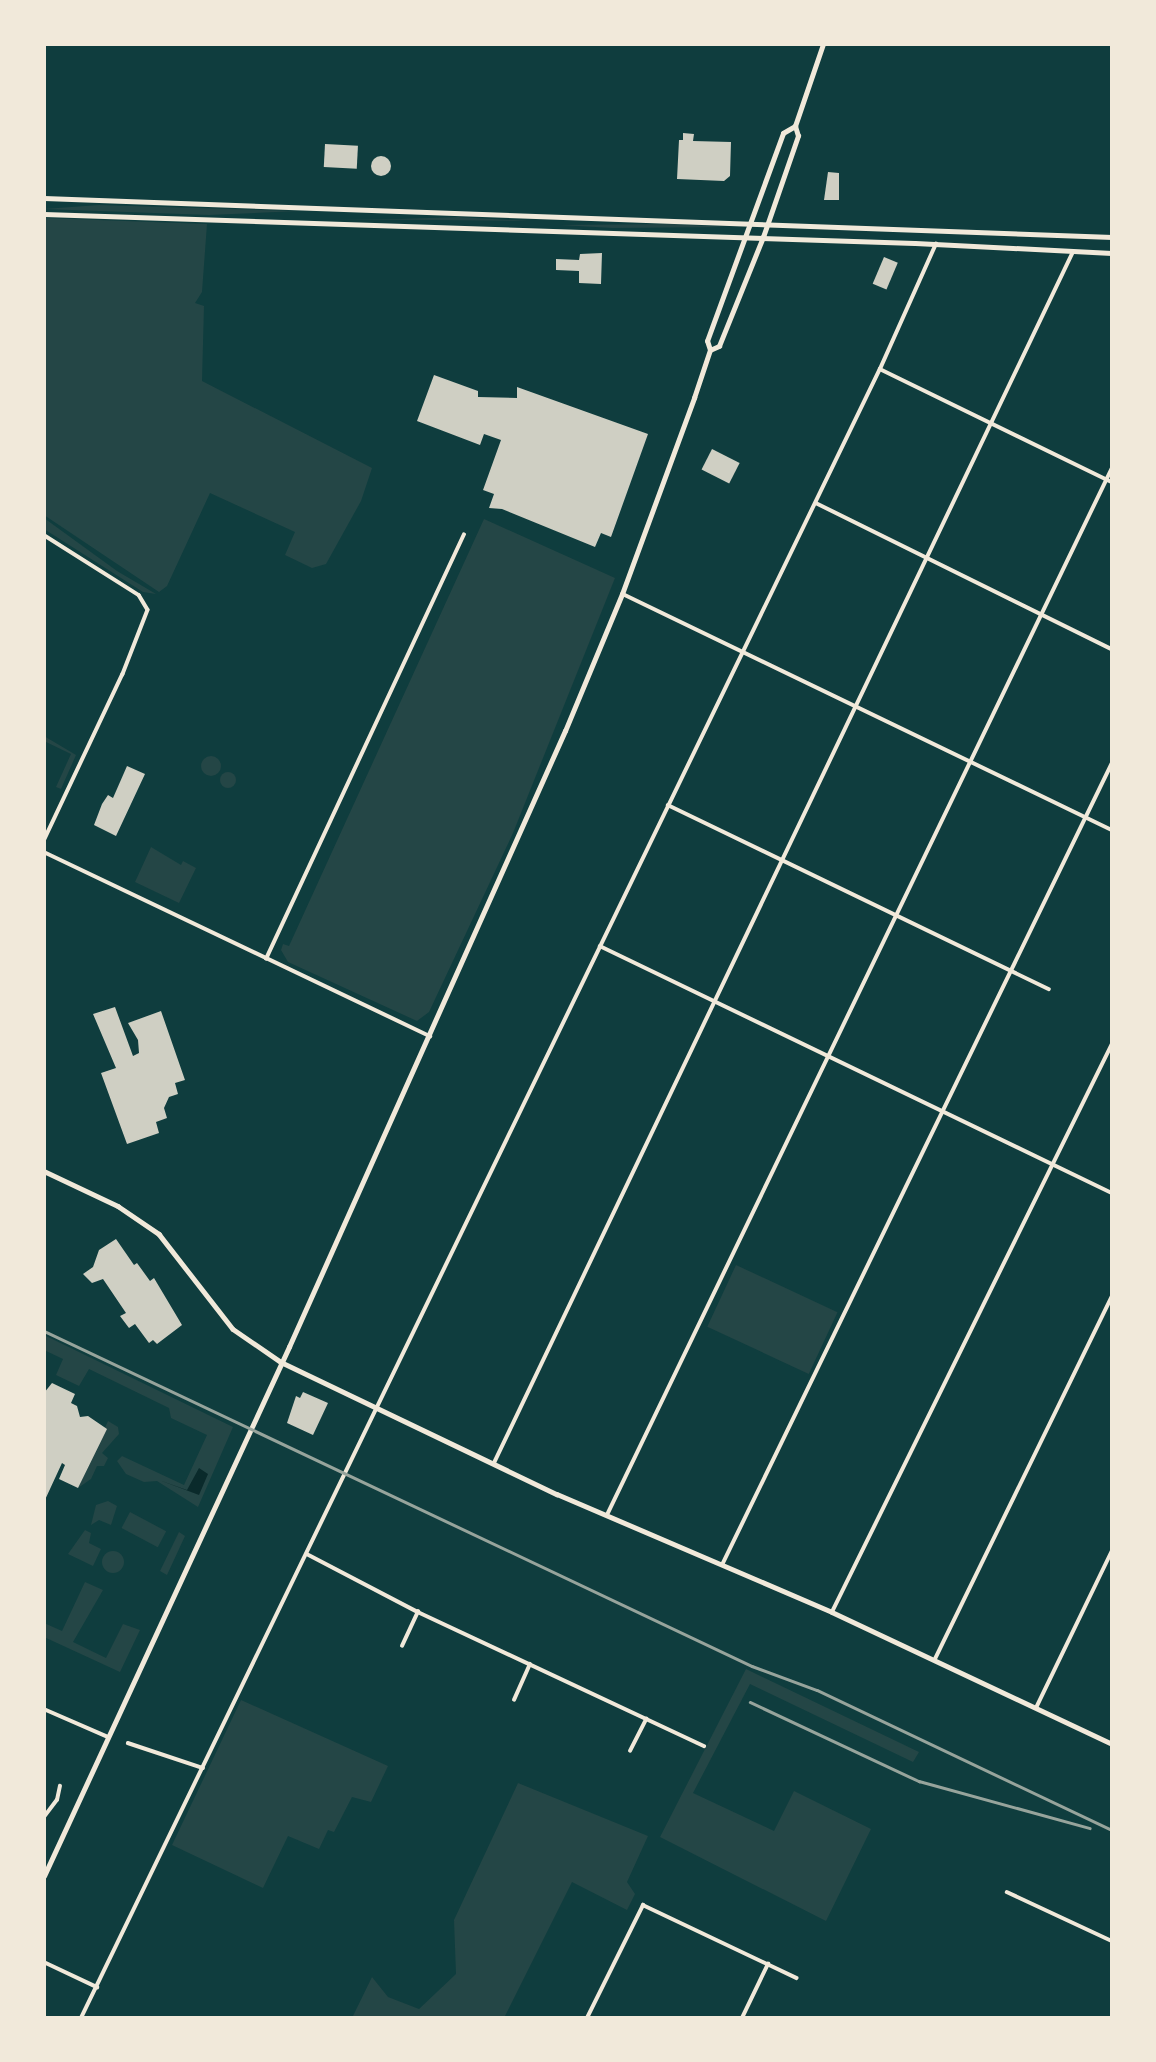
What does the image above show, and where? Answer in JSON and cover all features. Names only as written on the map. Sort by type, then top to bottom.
[{"type":"main road","points":[[44,1876],[430,1036],[622,594],[710,350],[707,341],[744,237],[783,133],[795,126],[823,44]]},
{"type":"main road","points":[[710,350],[719,346],[768,222],[799,135],[795,126]]},
{"type":"main road","points":[[44,198],[750,221],[1112,237]]},
{"type":"main road","points":[[44,214],[936,243],[1112,254]]},
{"type":"main road","points":[[44,1171],[148,1225],[185,1262],[233,1329],[281,1362],[607,1515],[832,1612],[1112,1744]]},
{"type":"street","points":[[81,2018],[880,369],[936,243]]},
{"type":"street","points":[[494,1463],[856,707],[995,424],[1074,250]]},
{"type":"street","points":[[880,369],[1112,482]]},
{"type":"street","points":[[607,1515],[1112,468]]},
{"type":"street","points":[[815,503],[1112,649]]},
{"type":"street","points":[[44,535],[139,595],[148,610],[123,674],[44,841]]},
{"type":"street","points":[[266,959],[464,536]]},
{"type":"street","points":[[622,594],[1112,830]]},
{"type":"street","points":[[723,1563],[1112,762]]},
{"type":"street","points":[[668,805],[1049,989]]},
{"type":"street","points":[[44,852],[430,1036]]},
{"type":"street","points":[[600,946],[943,1114],[1112,1193]]},
{"type":"street","points":[[832,1612],[1112,1044]]},
{"type":"street","points":[[934,1659],[1112,1296]]},
{"type":"street","points":[[1036,1708],[1112,1551]]},
{"type":"street","points":[[307,1554],[418,1612],[704,1746]]},
{"type":"street","points":[[402,1646],[418,1612]]},
{"type":"street","points":[[514,1700],[530,1664]]},
{"type":"street","points":[[44,1709],[108,1737]]},
{"type":"street","points":[[630,1751],[646,1719]]},
{"type":"street","points":[[128,1743],[203,1768]]},
{"type":"street","points":[[44,1817],[57,1800],[60,1786]]},
{"type":"street","points":[[1007,1892],[1112,1941]]},
{"type":"street","points":[[587,2018],[643,1905],[797,1978]]},
{"type":"street","points":[[44,1962],[97,1987]]},
{"type":"street","points":[[742,2018],[768,1964]]},
{"type":"shaded area","points":[[99,205],[298,211],[209,215],[44,209]]},
{"type":"shaded area","points":[[458,217],[529,221],[331,219],[400,219]]},
{"type":"shaded area","points":[[44,218],[207,224],[202,292],[195,303],[204,306],[202,381],[372,468],[361,501],[326,564],[312,568],[285,555],[295,532],[210,493],[167,586],[159,592],[44,515]]},
{"type":"shaded area","points":[[672,224],[726,227],[613,228],[560,225]]},
{"type":"shaded area","points":[[44,518],[117,571],[156,594],[143,592],[44,529]]},
{"type":"shaded area","points":[[484,519],[615,578],[513,833],[429,1012],[417,1021],[288,962],[281,950],[283,944],[289,946]]},
{"type":"shaded area","points":[[44,736],[76,755],[61,789],[56,787],[71,754],[44,741]]},
{"type":"shaded area","points":[[211,756],[218,759],[221,766],[218,773],[211,776],[204,773],[201,766],[204,759]]},
{"type":"shaded area","points":[[228,772],[234,774],[234,786],[228,788],[222,786],[220,780],[222,774]]},
{"type":"shaded area","points":[[151,847],[181,865],[183,861],[196,868],[179,903],[135,882]]},
{"type":"shaded area","points":[[736,1265],[838,1312],[809,1374],[707,1327]]},
{"type":"shaded area","points":[[44,1335],[233,1427],[198,1507],[157,1481],[144,1482],[126,1474],[117,1461],[122,1456],[184,1485],[207,1435],[171,1418],[169,1408],[89,1369],[79,1386],[56,1375],[63,1359],[44,1350]]},
{"type":"shaded area","points":[[108,1421],[118,1427],[119,1434],[102,1453],[108,1458],[104,1466],[97,1466],[91,1479],[78,1488]]},
{"type":"shaded area","points":[[199,1468],[208,1474],[199,1495],[159,1480],[187,1490]]},
{"type":"shaded area","points":[[108,1501],[117,1506],[111,1525],[99,1520],[91,1525],[96,1505]]},
{"type":"shaded area","points":[[130,1512],[166,1531],[158,1547],[122,1528]]},
{"type":"shaded area","points":[[85,1530],[91,1533],[89,1543],[101,1549],[93,1566],[68,1554]]},
{"type":"shaded area","points":[[179,1532],[185,1536],[167,1575],[160,1571]]},
{"type":"shaded area","points":[[113,1551],[121,1554],[124,1562],[121,1570],[113,1573],[105,1570],[102,1562],[105,1554]]},
{"type":"shaded area","points":[[85,1582],[103,1590],[73,1642],[106,1658],[123,1624],[140,1630],[120,1672],[44,1637],[44,1623],[62,1631]]},
{"type":"shaded area","points":[[746,1669],[919,1752],[913,1762],[750,1684],[693,1793],[774,1831],[794,1791],[871,1829],[826,1921],[660,1837]]},
{"type":"shaded area","points":[[241,1700],[388,1766],[371,1802],[352,1797],[334,1832],[328,1830],[319,1849],[288,1836],[263,1888],[172,1845]]},
{"type":"shaded area","points":[[518,1783],[648,1836],[627,1882],[635,1894],[627,1910],[572,1882],[504,2018],[352,2018],[372,1977],[388,1997],[419,2009],[456,1974],[454,1920]]},
{"type":"building","points":[[683,133],[694,134],[693,141],[731,142],[730,176],[724,181],[677,179],[679,140],[683,140]]},
{"type":"building","points":[[325,144],[358,146],[357,169],[324,167]]},
{"type":"building","points":[[377,156],[385,156],[391,166],[385,176],[377,176],[371,170],[371,162]]},
{"type":"building","points":[[828,172],[839,173],[839,200],[824,200]]},
{"type":"building","points":[[602,253],[601,284],[579,283],[579,271],[556,270],[556,259],[579,260],[580,254]]},
{"type":"building","points":[[884,257],[898,263],[886,290],[873,284]]},
{"type":"building","points":[[434,375],[478,391],[478,397],[517,398],[517,387],[648,434],[611,537],[601,533],[595,547],[502,509],[489,508],[494,494],[483,490],[501,440],[484,434],[480,445],[417,421]]},
{"type":"building","points":[[712,449],[740,463],[729,484],[702,469]]},
{"type":"building","points":[[127,766],[145,774],[116,836],[94,825],[108,795],[113,798]]},
{"type":"building","points":[[115,1007],[133,1056],[139,1053],[138,1040],[128,1023],[161,1011],[185,1080],[175,1083],[178,1094],[169,1097],[164,1108],[167,1118],[156,1122],[159,1133],[127,1144],[101,1073],[116,1068],[93,1014]]},
{"type":"building","points":[[116,1239],[134,1265],[137,1263],[150,1281],[154,1278],[182,1325],[157,1344],[153,1340],[149,1343],[135,1324],[129,1328],[120,1316],[126,1313],[103,1279],[92,1283],[83,1274],[93,1267],[99,1250]]},
{"type":"building","points":[[52,1383],[75,1394],[71,1403],[77,1406],[80,1417],[88,1416],[107,1429],[78,1488],[59,1479],[65,1465],[62,1463],[44,1502],[44,1393]]},
{"type":"building","points":[[303,1392],[328,1403],[313,1435],[287,1423],[296,1396],[300,1398]]},
{"type":"railway","points":[[44,1331],[752,1666],[817,1690],[1112,1830]]},
{"type":"railway","points":[[750,1702],[919,1781],[1090,1828]]}]
